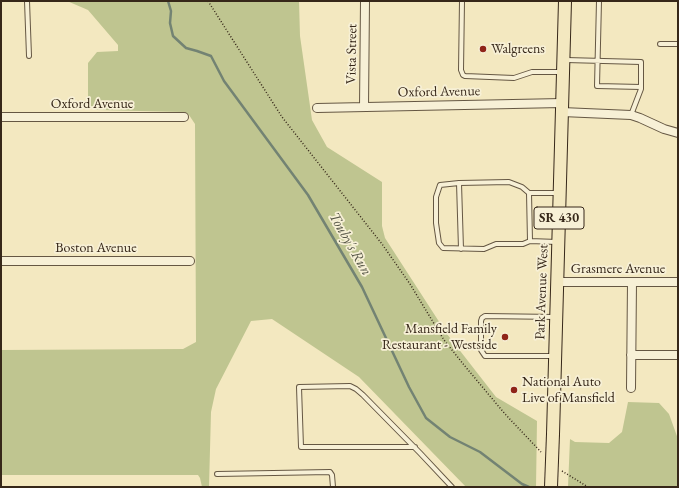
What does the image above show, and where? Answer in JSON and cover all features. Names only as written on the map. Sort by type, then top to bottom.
[{"type":"main road","name":"Park Avenue West","points":[[551,487],[565,1]]},
{"type":"street","name":"Vista Street","points":[[364,107],[365,1]]},
{"type":"street","name":"Oxford Avenue","points":[[317,108],[562,108],[631,115],[664,129],[678,133]]},
{"type":"street","name":"Oxford Avenue","points":[[1,117],[184,117]]},
{"type":"street","name":"Boston Avenue","points":[[1,261],[190,261]]},
{"type":"street","name":"Grasmere Avenue","points":[[557,282],[678,282]]},
{"type":"street","points":[[631,388],[632,282]]},
{"type":"street","points":[[631,355],[678,355]]},
{"type":"lane","points":[[26,1],[29,56]]},
{"type":"lane","points":[[462,1],[462,75],[514,78],[532,72],[563,72]]},
{"type":"lane","points":[[599,1],[597,86],[641,87]]},
{"type":"lane","points":[[660,44],[678,44]]},
{"type":"lane","points":[[563,60],[641,61],[641,87],[631,115]]},
{"type":"lane","points":[[530,241],[529,193],[522,186],[510,182],[440,185],[436,197],[436,224],[439,243],[443,248],[484,249],[496,244],[523,244],[530,241],[558,242]]},
{"type":"lane","points":[[459,183],[461,249]]},
{"type":"lane","points":[[529,193],[560,193]]},
{"type":"lane","points":[[555,356],[486,356],[480,350],[481,321],[482,318],[486,316],[556,317]]},
{"type":"lane","points":[[415,447],[300,447],[299,387],[350,386],[356,389],[415,447],[452,487]]},
{"type":"lane","points":[[217,474],[330,472],[332,475],[333,487]]},
{"type":"path","points":[[208,1],[282,117],[382,244],[410,284],[444,340],[500,408],[542,453]]},
{"type":"path","points":[[559,468],[588,487]]},
{"type":"green space","points":[[67,1],[299,1],[300,36],[312,120],[327,147],[382,182],[382,226],[385,238],[447,334],[496,397],[537,421],[536,487],[466,487],[359,377],[272,319],[251,321],[216,389],[211,412],[209,487],[202,487],[198,475],[1,475],[1,350],[183,349],[196,342],[195,124],[189,115],[183,112],[97,110],[88,106],[88,63],[97,52],[118,51],[118,45],[88,10]]},
{"type":"green space","points":[[628,402],[659,403],[669,414],[678,439],[678,487],[568,487],[570,439],[575,442],[609,443],[622,432]]},
{"type":"waterway","name":"Touby's Run","points":[[168,1],[171,11],[170,23],[173,36],[186,48],[211,56],[224,81],[308,195],[362,287],[409,387],[426,418],[450,437],[480,452],[522,484],[529,487]]},
{"type":"place","name":"Walgreens","points":[[483,49]]},
{"type":"place","name":"Mansfield Family Restaurant - Westside","points":[[505,337]]},
{"type":"place","name":"National Auto Live of Mansfield","points":[[514,390]]}]
